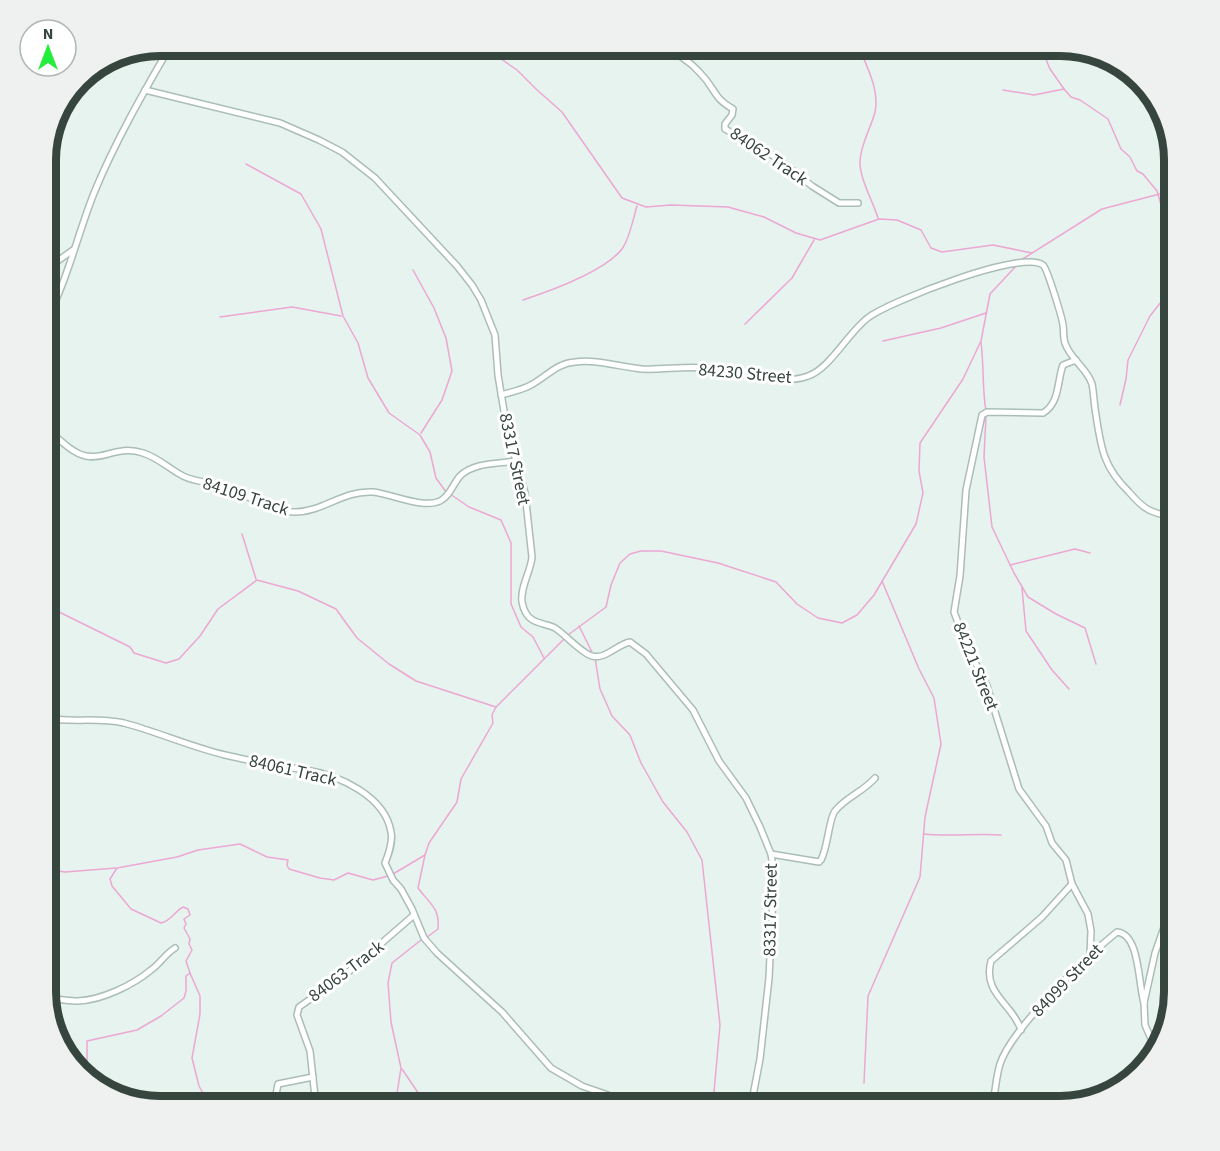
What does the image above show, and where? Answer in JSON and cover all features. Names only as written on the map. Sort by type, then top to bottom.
[{"type":"street","points":[[56,295],[94,192],[165,56]]},
{"type":"street","name":"84062 Track","points":[[680,56],[702,75],[715,96],[733,109],[732,115],[724,124],[725,129],[777,158],[812,186],[839,203],[858,203]]},
{"type":"street","name":"83317 Street","points":[[145,90],[280,123],[320,140],[358,164],[436,241],[472,285],[495,335],[498,375],[509,442],[525,493],[532,557],[522,603],[529,617],[553,627],[592,656],[601,656],[623,643],[630,642],[646,654],[693,711],[719,761],[746,798],[771,854],[774,874],[769,978],[760,1059],[753,1096]]},
{"type":"street","points":[[56,262],[74,250]]},
{"type":"street","name":"84230 Street","points":[[501,395],[531,385],[562,364],[575,362],[639,368],[705,368],[774,378],[792,379],[808,376],[820,370],[858,326],[872,315],[946,282],[1015,262],[1034,262],[1044,265],[1063,323],[1065,342],[1076,360]]},
{"type":"street","points":[[1076,360],[1092,384],[1105,461],[1113,476],[1142,505],[1151,511],[1164,515]]},
{"type":"street","name":"84221 Street","points":[[1076,360],[1063,365],[1054,402],[1043,413],[987,412],[982,415],[966,490],[960,576],[954,612],[966,644],[987,686],[1019,789],[1046,826],[1052,843],[1066,860],[1072,884],[1091,923],[1090,955]]},
{"type":"street","name":"84109 Track","points":[[56,435],[83,455],[94,456],[131,449],[154,457],[183,476],[221,485],[271,507],[293,512],[312,510],[330,501],[364,492],[376,492],[426,502],[439,501],[448,494],[466,471],[476,467],[516,461]]},
{"type":"street","name":"84061 Track","points":[[56,720],[65,721],[88,718],[108,720],[141,728],[222,755],[308,770],[345,783],[377,803],[391,832],[391,843],[385,863],[424,938],[437,953],[502,1012],[551,1068],[582,1086],[610,1096]]},
{"type":"street","points":[[771,854],[819,862],[827,847],[835,811],[853,795],[864,790],[875,778]]},
{"type":"street","points":[[1021,1030],[1013,1014],[994,994],[989,969],[991,961],[1042,917],[1072,884]]},
{"type":"street","name":"84063 Track","points":[[315,1096],[310,1052],[297,1015],[299,1007],[346,974],[414,915]]},
{"type":"street","points":[[1152,1040],[1145,1025],[1144,1003],[1155,953],[1164,925]]},
{"type":"street","name":"84099 Street","points":[[995,1096],[1000,1064],[1011,1043],[1090,955],[1117,932],[1123,932],[1134,946],[1144,1003]]},
{"type":"street","points":[[56,997],[78,1000],[114,992],[153,969],[175,948]]},
{"type":"street","points":[[276,1096],[278,1084],[313,1077]]},
{"type":"waterway","points":[[497,56],[517,70],[562,112],[622,198],[646,207],[671,205],[728,207],[764,217],[796,233],[820,240],[879,219],[897,220],[921,230],[931,248],[942,252],[993,245],[1032,253]]},
{"type":"waterway","points":[[862,56],[876,95],[876,104],[862,148],[860,167],[878,218]]},
{"type":"waterway","points":[[1045,56],[1050,69],[1064,89]]},
{"type":"waterway","points":[[1003,90],[1034,95],[1064,89],[1071,97],[1080,100],[1108,119],[1121,149],[1130,157],[1137,171],[1143,174],[1157,191],[1164,215]]},
{"type":"waterway","points":[[246,164],[301,194],[321,229],[343,316],[358,343],[368,378],[389,413],[420,435],[430,452],[436,478],[446,492]]},
{"type":"waterway","points":[[1021,260],[1102,209],[1164,193]]},
{"type":"waterway","points":[[523,300],[576,280],[614,257],[622,249],[627,239],[637,206]]},
{"type":"waterway","points":[[745,324],[792,278],[814,240]]},
{"type":"waterway","points":[[568,635],[606,607],[611,585],[620,563],[630,554],[641,551],[661,551],[718,563],[776,582],[797,604],[818,618],[842,623],[857,615],[874,595],[916,524],[923,493],[919,471],[920,443],[963,379],[981,341],[990,294],[1016,266]]},
{"type":"waterway","points":[[413,270],[434,308],[446,338],[452,371],[442,400],[421,433]]},
{"type":"waterway","points":[[1120,405],[1128,360],[1150,316],[1164,298]]},
{"type":"waterway","points":[[220,317],[292,307],[341,316]]},
{"type":"waterway","points":[[883,341],[941,328],[986,313]]},
{"type":"waterway","points":[[981,342],[986,411]]},
{"type":"waterway","points":[[986,416],[984,457],[992,527],[1028,597],[1085,628],[1096,664]]},
{"type":"waterway","points":[[450,494],[469,507],[501,520],[511,543],[511,604],[521,627],[533,637],[544,658]]},
{"type":"waterway","points":[[242,534],[256,579]]},
{"type":"waterway","points":[[1010,565],[1075,549],[1090,553]]},
{"type":"waterway","points":[[56,610],[130,647],[134,653],[166,663],[179,659],[200,636],[218,609],[257,580],[298,591],[336,609],[357,638],[389,664],[416,681],[496,707]]},
{"type":"waterway","points":[[864,1083],[868,996],[920,877],[925,817],[941,744],[934,698],[919,669],[882,581]]},
{"type":"waterway","points":[[1022,588],[1026,631],[1052,670],[1069,689]]},
{"type":"waterway","points":[[579,626],[593,654]]},
{"type":"waterway","points":[[393,874],[425,855],[429,843],[457,802],[461,779],[493,723],[492,715],[496,707],[564,639]]},
{"type":"waterway","points":[[595,658],[600,689],[612,716],[630,735],[641,763],[663,802],[687,832],[702,860],[720,1025],[714,1096]]},
{"type":"waterway","points":[[924,834],[1001,835]]},
{"type":"waterway","points":[[87,1066],[87,1041],[137,1030],[161,1016],[184,998],[186,976],[190,973],[186,961],[192,950],[189,944],[190,939],[184,928],[186,924],[184,919],[190,915],[188,909],[183,907],[161,923],[131,909],[112,886],[110,879],[117,868],[177,857],[198,850],[240,844],[267,857],[288,860],[289,869],[320,878],[334,880],[348,873],[373,880],[388,876]]},
{"type":"waterway","points":[[425,855],[418,888],[436,911],[438,922],[438,929],[426,938]]},
{"type":"waterway","points":[[56,871],[116,868]]},
{"type":"waterway","points":[[397,1096],[401,1068],[391,1022],[388,983],[392,963],[421,940]]},
{"type":"waterway","points":[[190,973],[200,996],[200,1014],[192,1058],[199,1086],[204,1096]]},
{"type":"waterway","points":[[402,1069],[420,1096]]}]
